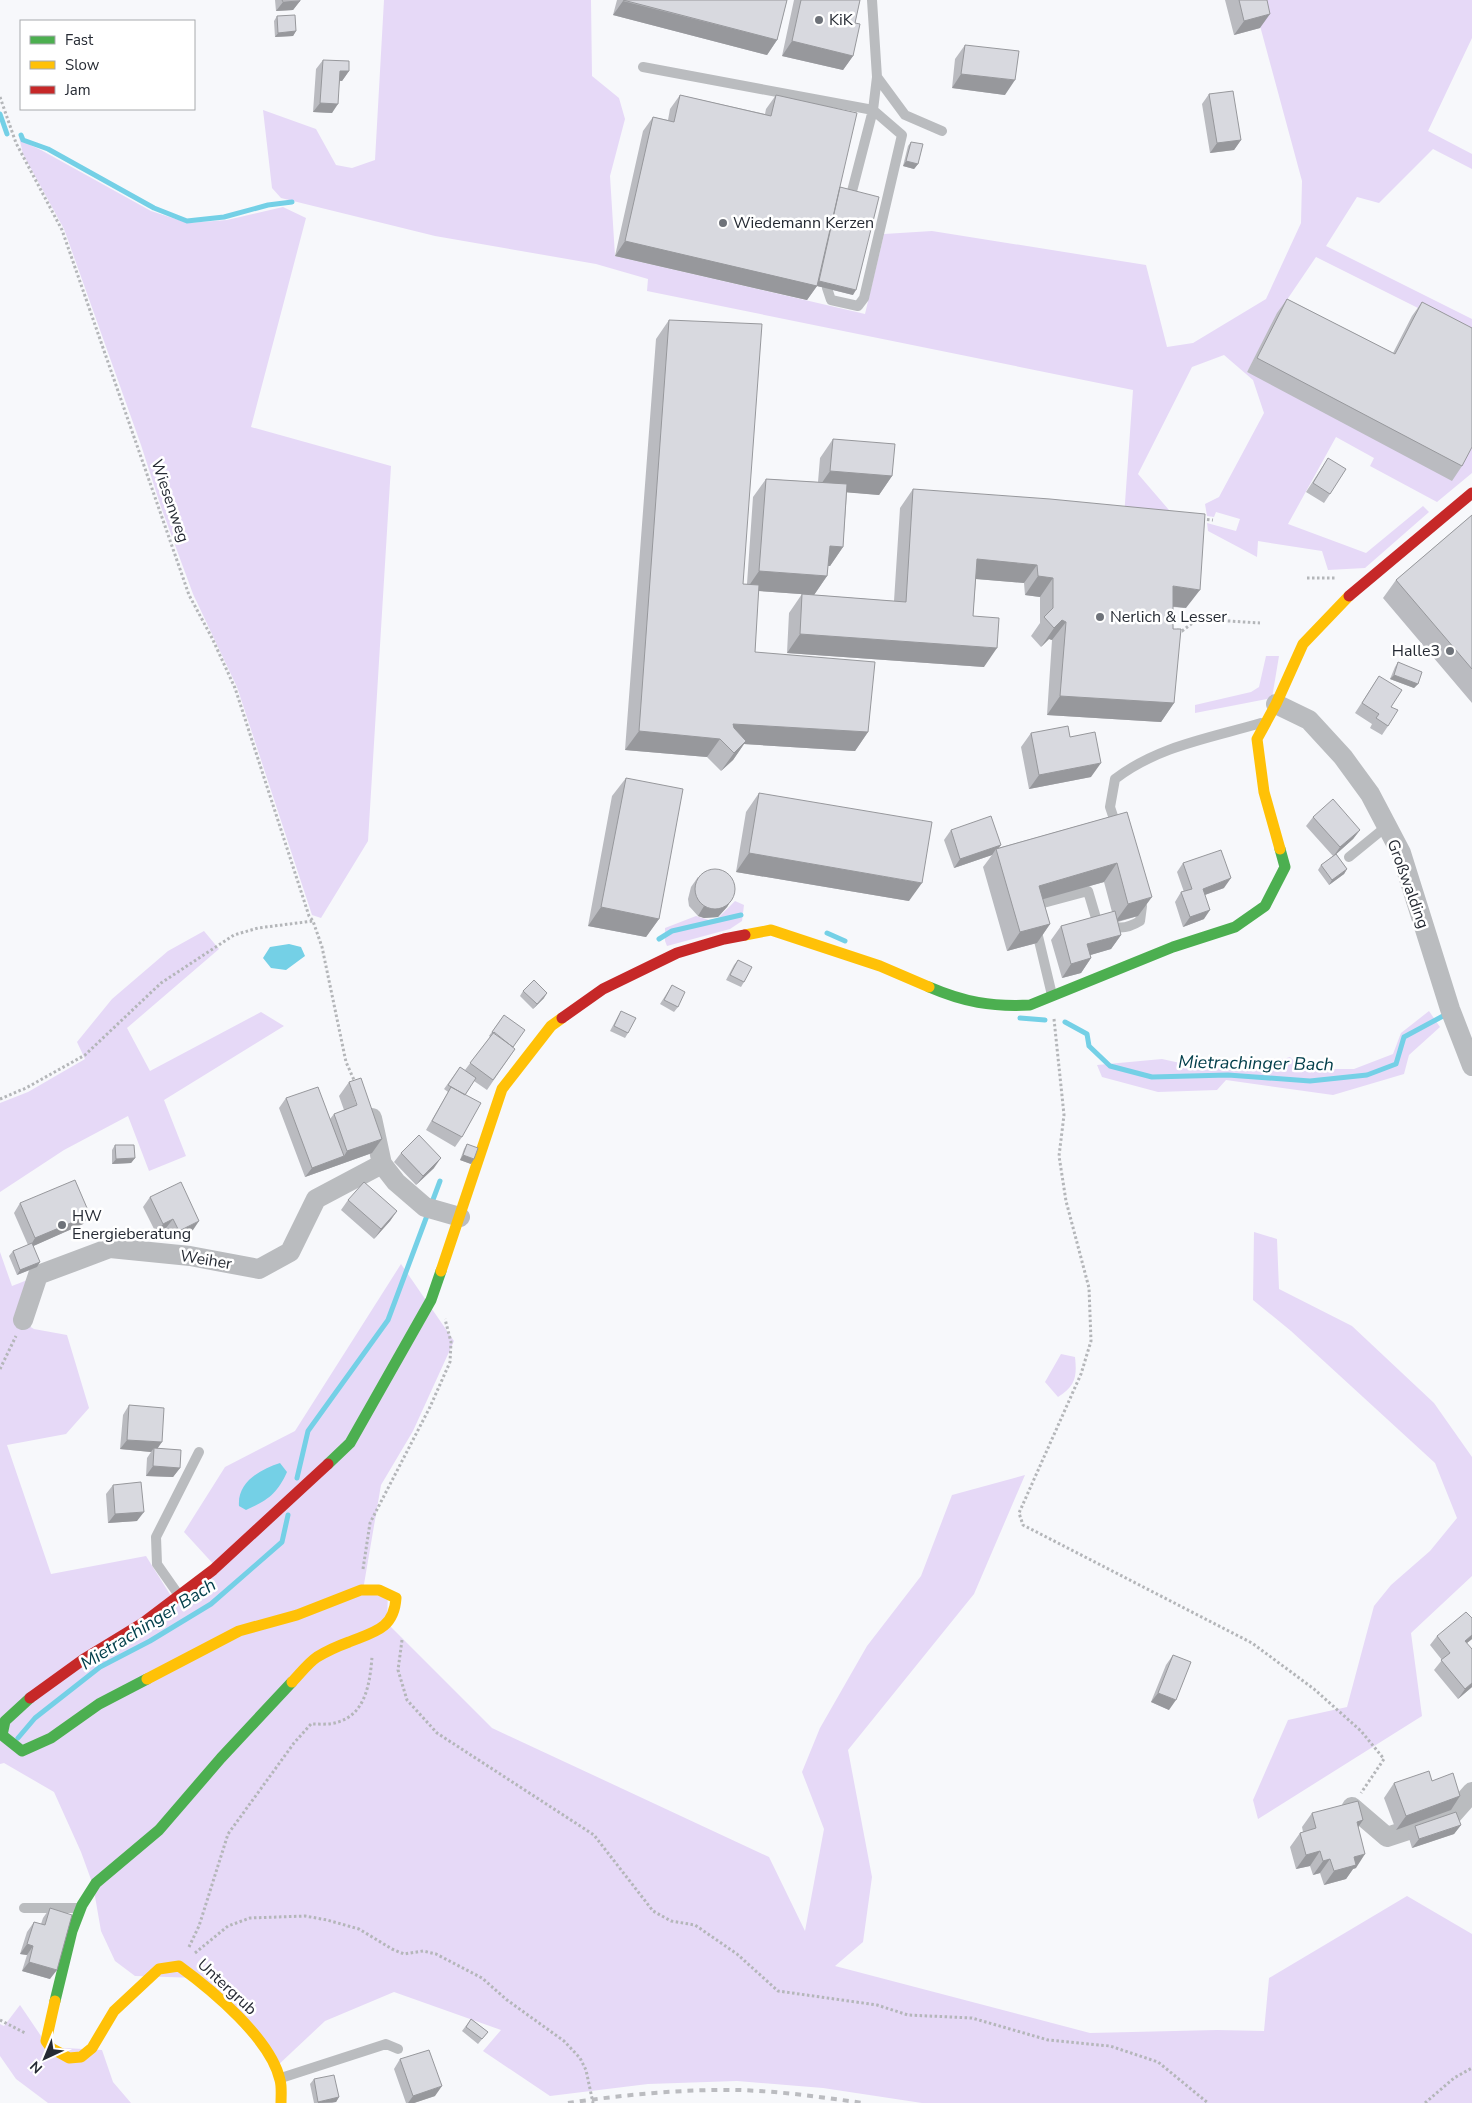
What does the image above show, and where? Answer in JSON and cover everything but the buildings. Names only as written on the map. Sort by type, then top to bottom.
[{"type":"street","points":[[46,2041],[72,1931],[81,1908],[96,1883],[159,1830],[228,1751],[315,1658],[348,1642],[374,1634],[386,1624],[395,1611],[396,1598],[387,1591],[361,1590],[297,1615],[239,1631],[99,1704],[51,1738],[22,1751],[2,1735],[5,1721],[22,1704],[84,1659],[143,1623],[213,1570],[350,1443],[431,1300],[502,1089],[551,1026],[603,989],[677,953],[724,939],[771,930],[880,966],[957,998],[1005,1006],[1030,1005],[1173,947],[1235,927],[1265,906],[1285,867],[1264,792],[1257,739],[1276,704],[1303,644],[1352,592],[1472,493]]},
{"type":"street","name":"Großwalding","points":[[1276,704],[1309,720],[1342,757],[1370,794],[1401,853],[1450,1009],[1472,1066]]},
{"type":"street","points":[[354,1080],[374,1121],[382,1164],[396,1182],[433,1209],[460,1216]]},
{"type":"street","name":"Weiher","points":[[23,1320],[38,1275],[110,1248],[190,1256],[259,1269],[290,1252],[316,1199],[382,1164]]},
{"type":"street","points":[[1352,1807],[1387,1837],[1451,1816],[1472,1792]]},
{"type":"street","name":"Untergrub","points":[[46,2041],[51,2048],[69,2058],[81,2057],[92,2048],[114,2011],[159,1969],[179,1966],[196,1977],[239,2018],[265,2049],[280,2078],[281,2103]]},
{"type":"lane","points":[[643,67],[873,110],[902,135],[864,298],[858,306],[831,300],[827,288],[873,110],[877,77],[872,0]]},
{"type":"lane","points":[[877,77],[905,115],[942,131]]},
{"type":"lane","points":[[1119,834],[1110,807],[1115,779],[1134,765],[1190,742],[1267,722]]},
{"type":"lane","points":[[1349,857],[1387,826]]},
{"type":"lane","points":[[1052,996],[1031,906],[1088,891],[1096,918],[1113,928],[1129,928],[1140,921],[1142,906],[1136,888]]},
{"type":"lane","points":[[178,1595],[157,1564],[156,1537],[199,1452]]},
{"type":"lane","points":[[24,1908],[81,1908]]},
{"type":"lane","points":[[280,2078],[386,2044],[398,2049]]},
{"type":"path","name":"Wiesenweg","points":[[0,97],[19,150],[62,230],[189,595],[212,638],[235,688],[309,916],[313,921]]},
{"type":"path","points":[[1202,519],[1213,520]]},
{"type":"path","points":[[1307,578],[1326,578]]},
{"type":"path","points":[[1174,630],[1182,631],[1198,619],[1260,623]]},
{"type":"path","points":[[0,1099],[26,1088],[85,1055],[161,983],[234,935],[258,928],[313,921],[322,947],[346,1062],[354,1080]]},
{"type":"path","points":[[1052,996],[1064,1116],[1059,1156],[1066,1200],[1089,1288],[1091,1342],[1081,1374],[1019,1513],[1023,1525],[1252,1643],[1314,1689],[1361,1731],[1384,1759],[1352,1807]]},
{"type":"path","points":[[361,1590],[370,1523],[430,1407],[450,1362],[451,1342],[446,1320],[431,1300]]},
{"type":"path","points":[[0,1370],[23,1320]]},
{"type":"path","points":[[395,1611],[403,1633],[398,1670],[407,1700],[437,1733],[594,1835],[653,1911],[670,1921],[696,1925],[737,1954],[778,1991],[877,2005],[908,2015],[972,2018],[1048,2040],[1110,2046],[1158,2062],[1208,2103]]},
{"type":"path","points":[[179,1966],[199,1926],[228,1834],[294,1743],[311,1724],[339,1722],[356,1710],[367,1693],[374,1634]]},
{"type":"path","points":[[179,1966],[228,1926],[250,1918],[305,1916],[327,1920],[360,1929],[392,1949],[404,1954],[423,1951],[436,1954],[482,1978],[507,2000],[564,2041],[580,2058],[586,2070],[593,2103]]},
{"type":"path","points":[[0,2020],[40,2042],[46,2041]]},
{"type":"path","points":[[1425,2103],[1454,2078],[1472,2068]]},
{"type":"shaded area","points":[[384,0],[591,0],[592,76],[619,98],[625,119],[610,176],[615,256],[865,314],[884,234],[932,231],[1146,265],[1167,347],[1193,343],[1266,299],[1301,223],[1302,181],[1253,0],[1472,0],[1472,38],[1428,131],[1472,154],[1472,169],[1433,149],[1379,203],[1357,197],[1326,246],[1472,319],[1472,335],[1316,257],[1278,313],[1247,372],[1472,442],[1472,473],[1437,502],[1370,466],[1374,458],[1336,437],[1288,524],[1366,553],[1423,506],[1429,512],[1365,568],[1328,570],[1322,551],[1258,541],[1257,557],[1208,531],[1207,523],[1236,531],[1240,519],[1216,512],[1214,517],[1207,516],[1205,504],[1219,497],[1264,413],[1253,380],[1224,355],[1192,367],[1138,474],[1175,517],[1124,517],[1133,390],[647,291],[648,279],[596,264],[435,236],[281,198],[272,188],[263,110],[316,129],[336,165],[352,168],[375,160]]},
{"type":"shaded area","points":[[19,137],[22,141],[151,211],[188,223],[227,220],[283,207],[306,218],[251,427],[391,466],[368,841],[321,918],[312,915],[237,687],[193,594],[64,229],[23,154]]},
{"type":"shaded area","points":[[1266,656],[1279,656],[1272,698],[1195,713],[1195,705],[1251,692],[1259,687]]},
{"type":"shaded area","points":[[735,901],[744,905],[742,921],[730,929],[667,946],[665,928],[696,916],[709,920],[718,918]]},
{"type":"shaded area","points":[[204,931],[219,949],[127,1028],[150,1071],[261,1012],[284,1026],[164,1100],[186,1156],[149,1171],[128,1116],[64,1150],[0,1192],[0,1103],[28,1092],[85,1059],[77,1042],[112,999],[168,951]]},
{"type":"shaded area","points":[[1429,1011],[1440,1027],[1409,1055],[1404,1074],[1333,1095],[1226,1080],[1217,1090],[1158,1092],[1102,1077],[1097,1065],[1162,1059],[1203,1068],[1219,1060],[1267,1064],[1290,1057],[1303,1069],[1354,1069],[1393,1054],[1401,1033]]},
{"type":"shaded area","points":[[1254,1232],[1277,1239],[1279,1289],[1352,1326],[1434,1403],[1472,1457],[1472,1576],[1411,1633],[1422,1716],[1258,1819],[1253,1800],[1288,1720],[1347,1707],[1374,1606],[1391,1585],[1430,1551],[1457,1518],[1435,1463],[1291,1331],[1253,1300]]},
{"type":"shaded area","points":[[0,1252],[12,1286],[30,1279],[16,1318],[34,1329],[67,1335],[89,1408],[66,1434],[7,1445],[51,1574],[146,1556],[171,1596],[216,1567],[184,1532],[225,1467],[295,1431],[401,1264],[454,1341],[413,1431],[381,1485],[363,1590],[388,1590],[387,1623],[492,1728],[769,1857],[805,1931],[824,1829],[802,1772],[820,1728],[867,1646],[921,1576],[952,1495],[1025,1475],[974,1594],[848,1750],[872,1877],[863,1942],[835,1966],[1090,2033],[1217,2030],[1264,2031],[1269,1978],[1407,1896],[1472,1934],[1472,2103],[922,2103],[823,2088],[737,2081],[648,2084],[550,2096],[483,2051],[501,2030],[394,1992],[325,2021],[276,2067],[199,1978],[135,1976],[115,1961],[101,1931],[93,1885],[81,1852],[54,1792],[4,1763],[0,1764]]},
{"type":"shaded area","points":[[1061,1354],[1075,1357],[1076,1370],[1072,1385],[1058,1397],[1045,1382]]},
{"type":"shaded area","points":[[20,2005],[41,2036],[46,2047],[102,2050],[113,2082],[131,2103],[48,2103],[16,2079],[0,2056],[0,2024],[4,2026]]},
{"type":"water","points":[[289,944],[301,947],[305,956],[286,970],[271,968],[263,958],[270,947]]},
{"type":"water","points":[[280,1463],[287,1472],[271,1496],[246,1510],[239,1506],[239,1498],[246,1483],[258,1473]]},
{"type":"waterway","points":[[0,114],[7,134]]},
{"type":"waterway","points":[[21,135],[23,140],[48,149],[154,208],[187,221],[224,217],[268,205],[292,202]]},
{"type":"waterway","name":"Mietrachinger Bach","points":[[659,939],[672,931],[741,915]]},
{"type":"waterway","name":"Mietrachinger Bach","points":[[827,933],[845,941]]},
{"type":"waterway","name":"Mietrachinger Bach","points":[[1065,1022],[1087,1034],[1089,1046],[1110,1066],[1152,1077],[1228,1075],[1310,1081],[1367,1075],[1396,1064],[1404,1037],[1443,1016]]},
{"type":"waterway","name":"Mietrachinger Bach","points":[[1020,1018],[1045,1020]]},
{"type":"waterway","name":"Mietrachinger Bach","points":[[431,1205],[440,1181]]},
{"type":"waterway","name":"Mietrachinger Bach","points":[[297,1478],[308,1431],[388,1320],[428,1213]]},
{"type":"waterway","name":"Mietrachinger Bach","points":[[18,1738],[35,1718],[100,1667],[150,1641],[211,1604],[282,1542],[288,1515]]},
{"type":"railway","points":[[568,2103],[609,2097],[696,2090],[784,2093],[863,2103]]},
{"type":"traffic: fast","points":[[929,987],[966,1000],[990,1004],[1030,1005],[1173,947],[1235,927],[1265,906],[1285,867],[1280,849]]},
{"type":"traffic: fast","points":[[328,1464],[350,1443],[431,1300],[441,1271]]},
{"type":"traffic: fast","points":[[30,1698],[5,1721],[2,1735],[22,1751],[51,1738],[99,1704],[147,1679]]},
{"type":"traffic: fast","points":[[55,2001],[72,1931],[82,1905],[96,1883],[159,1830],[221,1758],[292,1682]]},
{"type":"traffic: slow","points":[[1280,849],[1264,792],[1257,739],[1276,704],[1303,644],[1349,596]]},
{"type":"traffic: slow","points":[[745,935],[771,930],[880,966],[929,987]]},
{"type":"traffic: slow","points":[[441,1271],[502,1089],[551,1026],[562,1018]]},
{"type":"traffic: slow","points":[[147,1679],[239,1631],[297,1615],[361,1590],[379,1590],[396,1598],[391,1617],[381,1628],[317,1657],[292,1682]]},
{"type":"traffic: slow","points":[[55,2001],[46,2041],[51,2048],[69,2058],[81,2057],[92,2048],[114,2011],[159,1969],[179,1966],[223,2002],[253,2032],[265,2048],[280,2080],[281,2103]]},
{"type":"traffic: jam","points":[[1349,596],[1472,493]]},
{"type":"traffic: jam","points":[[562,1018],[603,989],[677,953],[724,939],[745,935]]},
{"type":"traffic: jam","points":[[30,1698],[84,1659],[143,1623],[213,1570],[328,1464]]},
{"type":"place","name":"KiK","points":[[819,20]]},
{"type":"place","name":"Wiedemann Kerzen","points":[[723,223]]},
{"type":"place","name":"Nerlich & Lesser","points":[[1100,617]]},
{"type":"place","name":"Halle3","points":[[1450,651]]},
{"type":"place","name":"HW Energieberatung","points":[[62,1225]]}]
